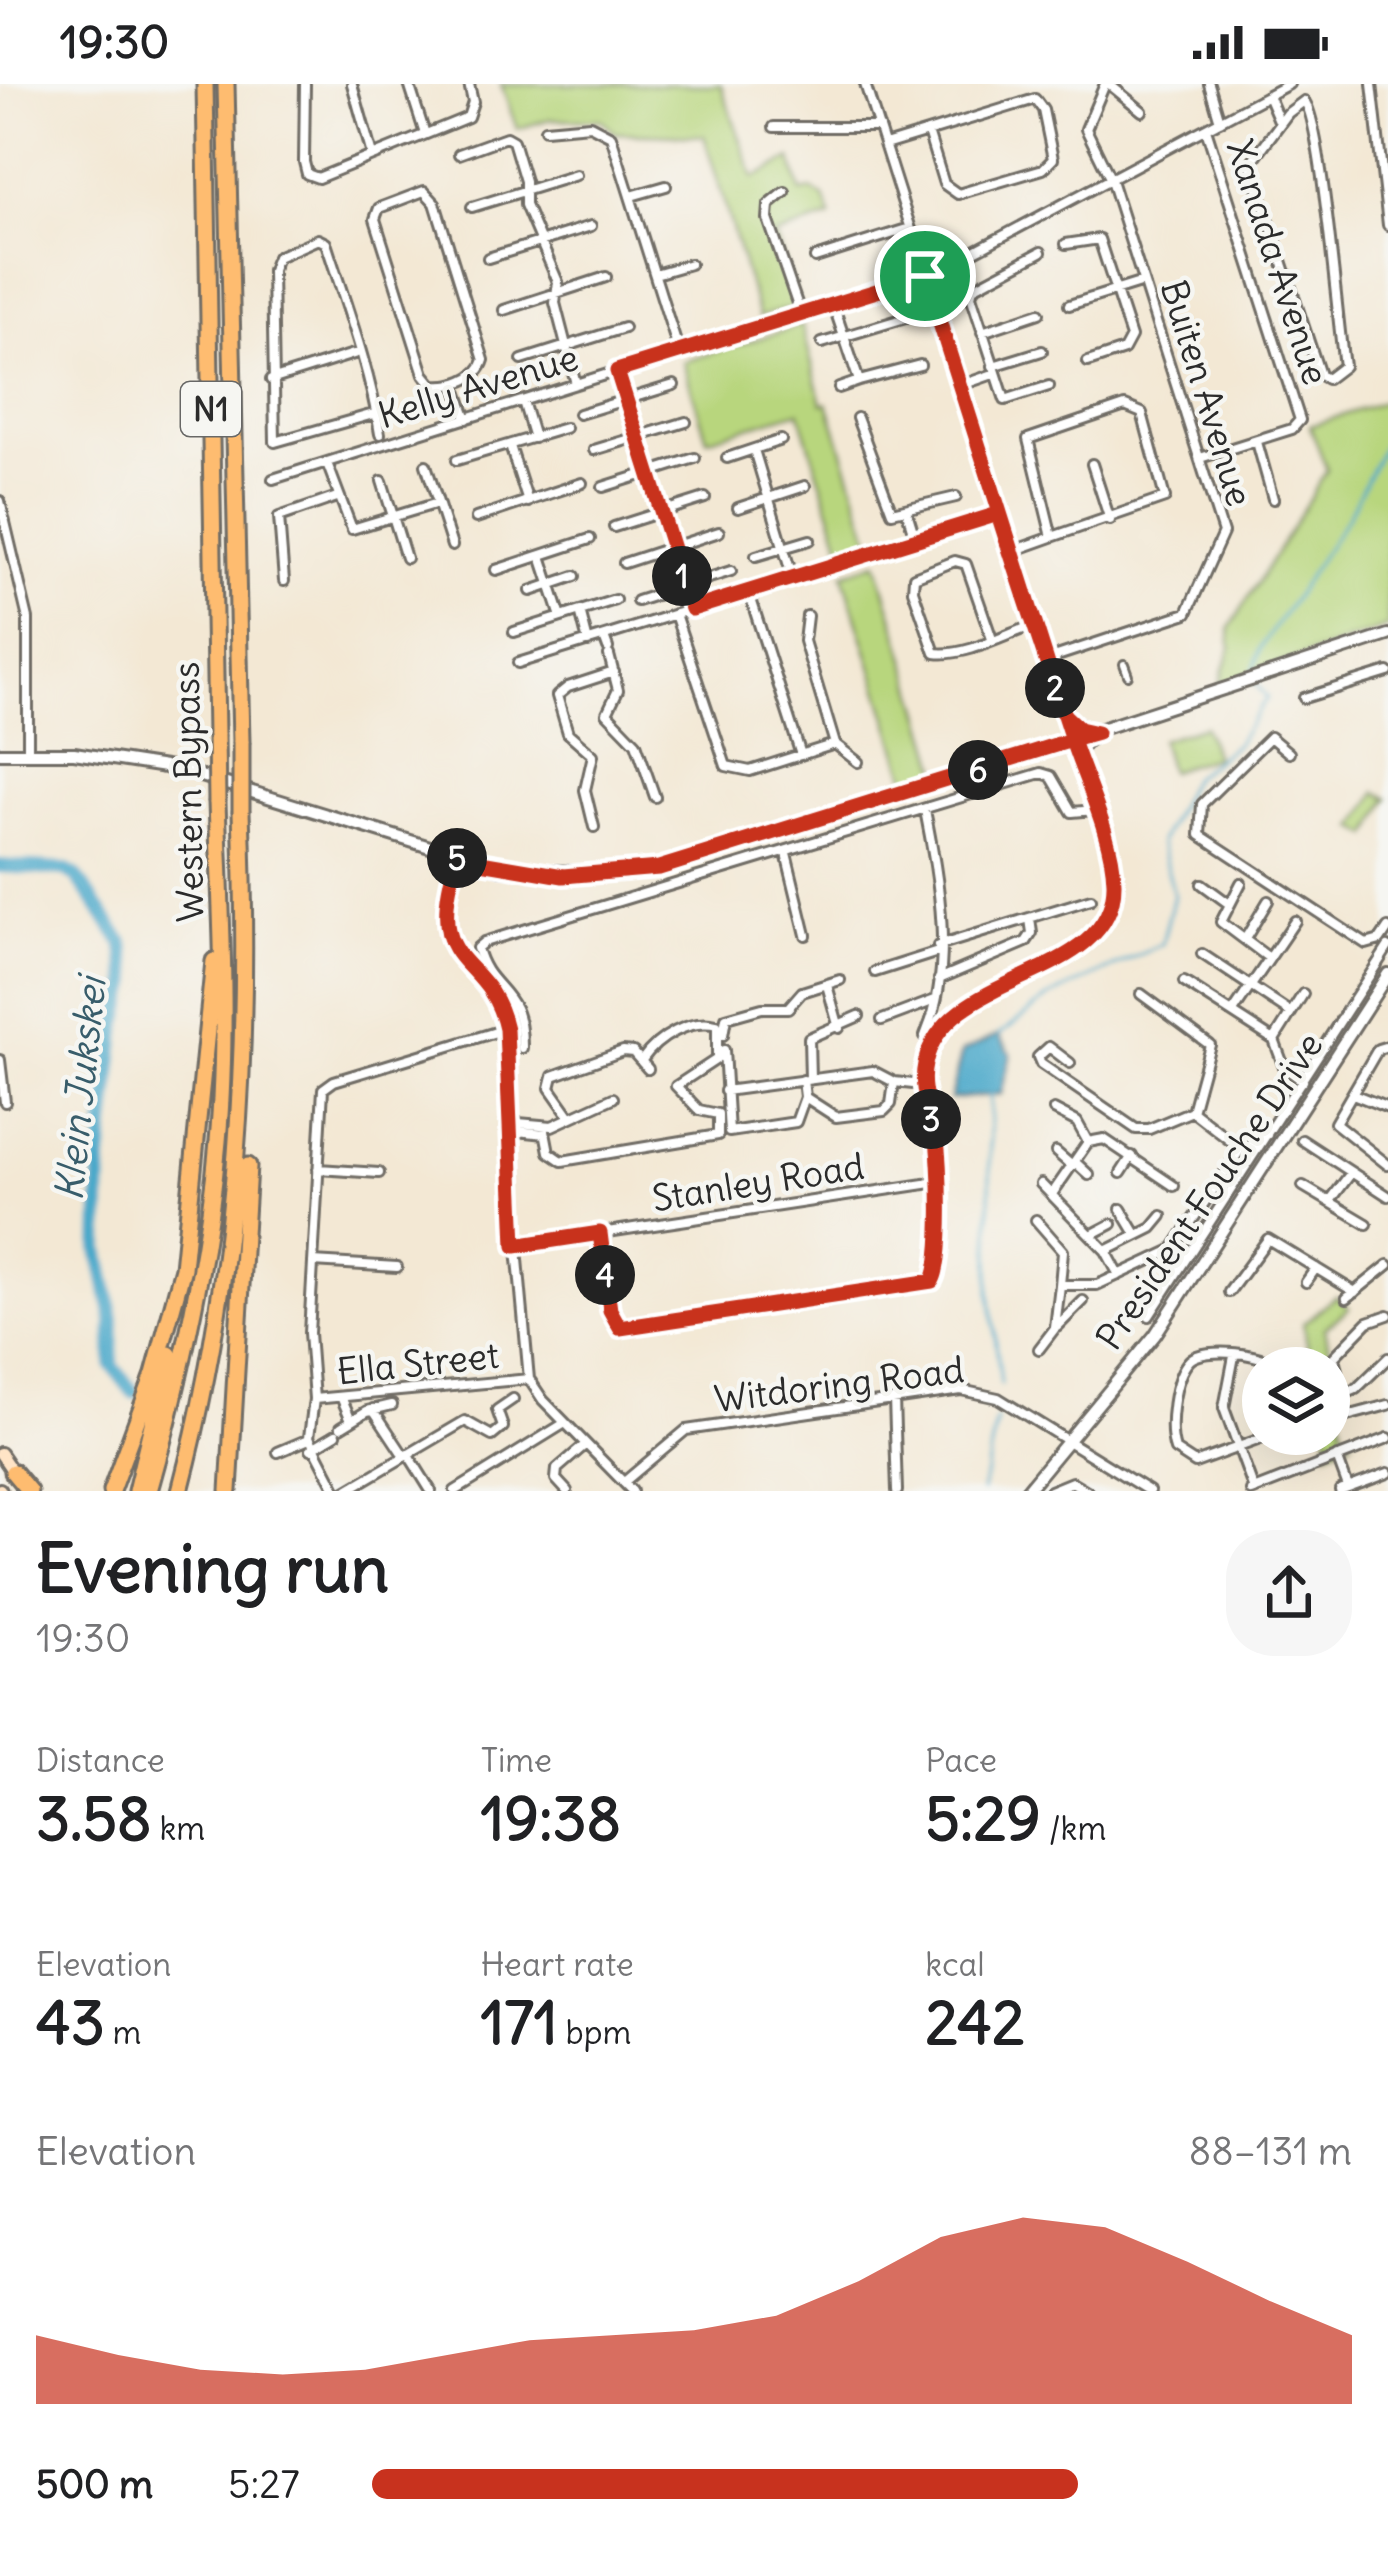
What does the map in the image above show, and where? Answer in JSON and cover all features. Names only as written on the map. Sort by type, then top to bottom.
[{"type":"highway","name":"Western Bypass","points":[[149,1491],[184,1351],[218,1142],[224,1038],[206,84]]},
{"type":"highway","name":"Western Bypass","points":[[180,1491],[229,1255],[239,1157],[246,958],[226,84]]},
{"type":"highway","points":[[136,1491],[161,1391],[183,1268],[220,897]]},
{"type":"highway","points":[[229,1491],[249,1151],[246,958]]},
{"type":"highway","points":[[111,1491],[148,1391],[183,1268]]},
{"type":"highway","points":[[13,1472],[27,1491]]},
{"type":"main road","points":[[0,1454],[13,1472]]},
{"type":"street","points":[[305,84],[305,168],[310,177],[322,177],[468,117],[473,102],[469,84]]},
{"type":"street","points":[[352,84],[372,155]]},
{"type":"street","points":[[409,84],[425,134]]},
{"type":"street","points":[[600,1233],[610,1310],[620,1328],[932,1281],[939,1269],[938,1182],[937,1140],[923,1085],[928,1052],[950,1018],[1070,953],[1102,924],[1114,884],[1095,810],[865,84]]},
{"type":"street","points":[[1107,84],[1142,111]]},
{"type":"street","name":"Buiten Avenue","points":[[1045,660],[1190,611],[1222,533],[1111,180],[1086,129],[1107,84]]},
{"type":"street","points":[[1209,84],[1220,121]]},
{"type":"street","name":"Kelly Avenue","points":[[273,479],[381,439],[466,419],[925,276],[1289,84]]},
{"type":"street","points":[[1372,84],[1388,225]]},
{"type":"street","points":[[1268,95],[1280,123]]},
{"type":"street","points":[[885,145],[1035,98],[1043,110],[1053,159],[1042,169],[958,194],[944,184],[928,132]]},
{"type":"street","points":[[1299,102],[1310,104],[1344,366],[1327,379],[1320,375],[1250,164],[1280,123],[1299,102]]},
{"type":"street","points":[[1376,116],[1388,114]]},
{"type":"street","points":[[545,129],[590,125],[608,132],[679,352]]},
{"type":"street","points":[[774,127],[879,127]]},
{"type":"street","name":"Xanada Avenue","points":[[1206,129],[1299,412],[1296,427],[1256,442]]},
{"type":"street","points":[[459,154],[509,136],[558,281],[555,293],[576,384]]},
{"type":"street","points":[[472,207],[576,175]]},
{"type":"street","points":[[631,196],[666,186]]},
{"type":"street","points":[[416,192],[427,192],[434,200],[484,360],[479,371],[455,385],[433,385],[424,374],[375,219],[379,208],[416,192]]},
{"type":"street","points":[[785,192],[769,206],[768,220],[801,315]]},
{"type":"street","points":[[488,258],[591,226]]},
{"type":"street","points":[[815,258],[910,228]]},
{"type":"street","points":[[377,412],[277,443],[271,380],[274,261],[318,239],[326,243],[361,352],[377,412],[381,439]]},
{"type":"street","points":[[1066,244],[1099,239],[1131,342],[1124,350],[1088,362]]},
{"type":"street","points":[[1041,252],[973,289],[1005,400],[1049,386]]},
{"type":"street","points":[[656,274],[691,264]]},
{"type":"street","points":[[504,310],[606,277]]},
{"type":"street","points":[[1069,305],[1143,282]]},
{"type":"street","points":[[833,304],[859,382]]},
{"type":"street","points":[[982,332],[1039,313]]},
{"type":"street","points":[[822,343],[912,316]]},
{"type":"street","points":[[522,360],[624,328]]},
{"type":"street","points":[[959,386],[1042,351]]},
{"type":"street","points":[[271,380],[361,352]]},
{"type":"street","points":[[839,388],[920,365]]},
{"type":"street","points":[[617,371],[692,609]]},
{"type":"street","points":[[455,385],[466,419]]},
{"type":"street","points":[[579,414],[674,385]]},
{"type":"street","points":[[523,401],[534,438]]},
{"type":"street","points":[[1010,552],[1158,504],[1166,494],[1142,413],[1131,405],[1028,439],[1052,538]]},
{"type":"street","points":[[857,418],[886,505],[896,514],[956,497]]},
{"type":"street","points":[[594,450],[686,422]]},
{"type":"street","points":[[457,460],[565,428]]},
{"type":"street","points":[[727,458],[781,440]]},
{"type":"street","points":[[1200,458],[1256,442],[1273,499]]},
{"type":"street","points":[[510,446],[528,502]]},
{"type":"street","points":[[754,450],[794,579]]},
{"type":"street","points":[[603,487],[695,458]]},
{"type":"street","points":[[326,463],[352,529],[438,503]]},
{"type":"street","points":[[1092,464],[1110,520]]},
{"type":"street","points":[[426,465],[452,546]]},
{"type":"street","points":[[382,481],[406,558]]},
{"type":"street","points":[[476,518],[582,483]]},
{"type":"street","points":[[738,508],[805,486]]},
{"type":"street","points":[[284,581],[279,517],[337,497]]},
{"type":"street","points":[[614,527],[705,498]]},
{"type":"street","points":[[0,501],[28,619],[28,753]]},
{"type":"street","points":[[907,512],[916,541]]},
{"type":"street","points":[[518,663],[998,514]]},
{"type":"street","points":[[624,562],[719,532]]},
{"type":"street","points":[[496,569],[590,539]]},
{"type":"street","points":[[756,556],[810,540]]},
{"type":"street","points":[[541,555],[561,617]]},
{"type":"street","points":[[992,639],[966,564],[955,561],[914,577],[913,590],[935,652],[992,639],[1034,625]]},
{"type":"street","points":[[637,601],[731,571]]},
{"type":"street","points":[[531,591],[575,576]]},
{"type":"street","points":[[749,592],[801,755]]},
{"type":"street","points":[[514,632],[615,600]]},
{"type":"street","points":[[580,611],[588,642]]},
{"type":"street","points":[[675,614],[725,766],[750,771],[835,744]]},
{"type":"street","points":[[807,616],[804,641],[835,744],[858,762]]},
{"type":"street","points":[[0,753],[95,755],[178,769],[458,855],[529,872],[621,874],[677,863],[1072,741],[1388,635]]},
{"type":"street","points":[[604,637],[618,692],[607,713],[636,743],[655,797]]},
{"type":"street","points":[[1124,664],[1128,675]]},
{"type":"street","points":[[594,827],[585,790],[592,755],[568,734],[557,696],[614,672]]},
{"type":"street","points":[[1304,698],[1388,672]]},
{"type":"street","points":[[1064,715],[1079,729],[1096,733]]},
{"type":"street","points":[[1076,754],[1096,733]]},
{"type":"street","points":[[1289,753],[1270,737],[1202,804],[1200,835],[1366,944],[1380,940],[1388,928]]},
{"type":"street","points":[[522,1048],[521,1012],[480,960],[479,945],[1045,773],[1067,809],[1078,814],[1095,810]]},
{"type":"street","points":[[925,810],[943,922],[937,1000],[925,1036]]},
{"type":"street","points":[[786,853],[806,935]]},
{"type":"street","points":[[458,855],[444,911],[448,938],[501,1012],[506,1029],[515,1246],[529,1379],[632,1491]]},
{"type":"street","points":[[1241,883],[1222,922],[1269,958]]},
{"type":"street","points":[[1202,884],[1228,903]]},
{"type":"street","points":[[875,972],[1090,899]]},
{"type":"street","points":[[1244,939],[1268,901]]},
{"type":"street","points":[[939,980],[1026,942],[1032,933],[1030,919]]},
{"type":"street","points":[[1233,1012],[1295,921]]},
{"type":"street","points":[[1149,1316],[1388,947]]},
{"type":"street","points":[[1202,954],[1291,1013]]},
{"type":"street","name":"President Fouche Drive","points":[[1026,1491],[1165,1320],[1388,974]]},
{"type":"street","points":[[840,980],[802,992],[788,1008],[762,1008],[724,1020],[725,1125],[733,1133],[793,1124],[805,1097],[806,1042],[860,1016]]},
{"type":"street","points":[[1184,982],[1274,1040],[1285,1067],[1303,1081]]},
{"type":"street","points":[[826,985],[839,1028]]},
{"type":"street","points":[[1142,994],[1210,1045],[1192,1111]]},
{"type":"street","points":[[1274,1040],[1303,994]]},
{"type":"street","points":[[882,1020],[937,1000]]},
{"type":"street","points":[[545,1130],[552,1157],[562,1161],[718,1135],[717,1113],[699,1110],[676,1086],[717,1059],[715,1023],[669,1034],[645,1065],[623,1051],[550,1078],[550,1088],[568,1115]]},
{"type":"street","points":[[336,1491],[310,1444],[314,1399],[308,1371],[325,1086],[506,1029]]},
{"type":"street","points":[[1387,1164],[1335,1126],[1378,1049],[1388,1046]]},
{"type":"street","points":[[1070,1063],[1049,1047],[1038,1057],[1136,1129],[1149,1130],[1192,1111]]},
{"type":"street","points":[[0,1060],[5,1102]]},
{"type":"street","points":[[725,1091],[873,1071],[894,1082],[923,1085]]},
{"type":"street","points":[[805,1097],[836,1117],[884,1111],[891,1104],[894,1082]]},
{"type":"street","points":[[1353,1094],[1388,1108]]},
{"type":"street","points":[[508,1126],[545,1130],[568,1115],[613,1098]]},
{"type":"street","points":[[1054,1110],[1077,1122],[1088,1142]]},
{"type":"street","points":[[1192,1111],[1241,1149]]},
{"type":"street","points":[[1060,1285],[1092,1286],[1178,1244],[1241,1149],[1268,1135]]},
{"type":"street","points":[[1088,1142],[1108,1140],[1174,1186]]},
{"type":"street","points":[[1301,1140],[1388,1196]]},
{"type":"street","points":[[1052,1194],[1088,1142]]},
{"type":"street","points":[[1056,1152],[1089,1174]]},
{"type":"street","points":[[1121,1173],[1132,1156]]},
{"type":"street","points":[[318,1169],[379,1172]]},
{"type":"street","points":[[1330,1202],[1351,1172]]},
{"type":"street","name":"Stanley Road","points":[[515,1246],[938,1182]]},
{"type":"street","points":[[1040,1184],[1106,1251],[1119,1275]]},
{"type":"street","points":[[1303,1186],[1367,1224]]},
{"type":"street","points":[[1121,1209],[1136,1234]]},
{"type":"street","points":[[1106,1251],[1152,1228],[1162,1216]]},
{"type":"street","points":[[1036,1220],[1063,1251],[1055,1328]]},
{"type":"street","points":[[1091,1235],[1112,1224]]},
{"type":"street","points":[[1229,1292],[1265,1240],[1316,1268],[1351,1295],[1388,1265]]},
{"type":"street","points":[[314,1262],[397,1267]]},
{"type":"street","points":[[1306,1282],[1316,1268]]},
{"type":"street","points":[[1039,1349],[1083,1301]]},
{"type":"street","points":[[1340,1347],[1373,1318],[1388,1315]]},
{"type":"street","points":[[1242,1356],[1203,1354],[1191,1359],[1182,1372],[1172,1436],[1175,1450],[1195,1463],[1242,1446]]},
{"type":"street","points":[[1234,1356],[1224,1408],[1253,1491],[1388,1438]]},
{"type":"street","points":[[1350,1392],[1388,1358]]},
{"type":"street","name":"Ella Street","points":[[314,1399],[529,1379]]},
{"type":"street","name":"Witdoring Road","points":[[624,1482],[686,1430],[973,1390],[998,1398],[1149,1491]]},
{"type":"street","points":[[342,1399],[351,1420]]},
{"type":"street","points":[[346,1491],[465,1421],[492,1436],[503,1427],[497,1410],[513,1399]]},
{"type":"street","points":[[894,1399],[897,1491]]},
{"type":"street","points":[[278,1452],[310,1444],[373,1409],[392,1405]]},
{"type":"street","points":[[1350,1416],[1388,1405]]},
{"type":"street","points":[[373,1409],[431,1491]]},
{"type":"street","points":[[455,1491],[565,1423]]},
{"type":"street","points":[[567,1491],[556,1479],[557,1468],[586,1444]]},
{"type":"street","points":[[1337,1457],[1344,1489],[1363,1487],[1388,1473]]},
{"type":"street","points":[[1050,1491],[1072,1482],[1088,1491]]},
{"type":"green space","points":[[501,84],[721,85],[754,178],[791,159],[801,192],[811,190],[824,197],[831,217],[775,236],[800,305],[759,317],[704,136],[615,133],[602,120],[550,119],[517,129]]},
{"type":"green space","points":[[802,325],[822,403],[828,403],[874,550],[845,558],[799,411],[707,439],[683,362]]},
{"type":"green space","points":[[1388,400],[1388,627],[1219,685],[1231,648],[1230,628],[1327,470],[1310,426]]},
{"type":"green space","points":[[877,562],[941,776],[909,785],[843,574]]},
{"type":"green space","points":[[1204,726],[1215,757],[1169,771],[1160,740]]},
{"type":"green space","points":[[1377,792],[1388,798],[1370,836],[1356,828]]},
{"type":"green space","points":[[1336,1296],[1349,1308],[1325,1328],[1328,1347],[1308,1347],[1303,1323]]},
{"type":"water","points":[[999,1035],[1011,1054],[1001,1094],[950,1099],[962,1052]]},
{"type":"waterway","points":[[1253,672],[1260,649],[1348,516],[1388,436]]},
{"type":"waterway","points":[[999,1035],[1048,998],[1162,944],[1174,895],[1160,842],[1191,779],[1236,744],[1267,698],[1254,681]]},
{"type":"waterway","name":"Klein Jukskei","points":[[0,866],[65,870],[77,877],[123,943],[129,981],[116,1031],[101,1159],[99,1249],[113,1319],[112,1365],[133,1392]]},
{"type":"waterway","points":[[990,1095],[990,1293],[1001,1384]]},
{"type":"waterway","points":[[982,1491],[997,1419]]},
{"type":"route","points":[[925,276],[617,371],[692,609],[998,514],[1045,660],[1061,706],[1064,715],[1071,736],[1072,741],[1095,810],[1113,875],[1112,904],[1090,938],[963,1008],[934,1040],[923,1085],[938,1156],[939,1263],[932,1281],[620,1328],[610,1310],[600,1233],[515,1246],[506,1029],[501,1012],[448,938],[444,911],[457,858],[513,872],[563,876],[659,868],[823,820],[1065,742],[1072,741],[1097,733],[1079,729],[1064,715],[925,276]]}]
